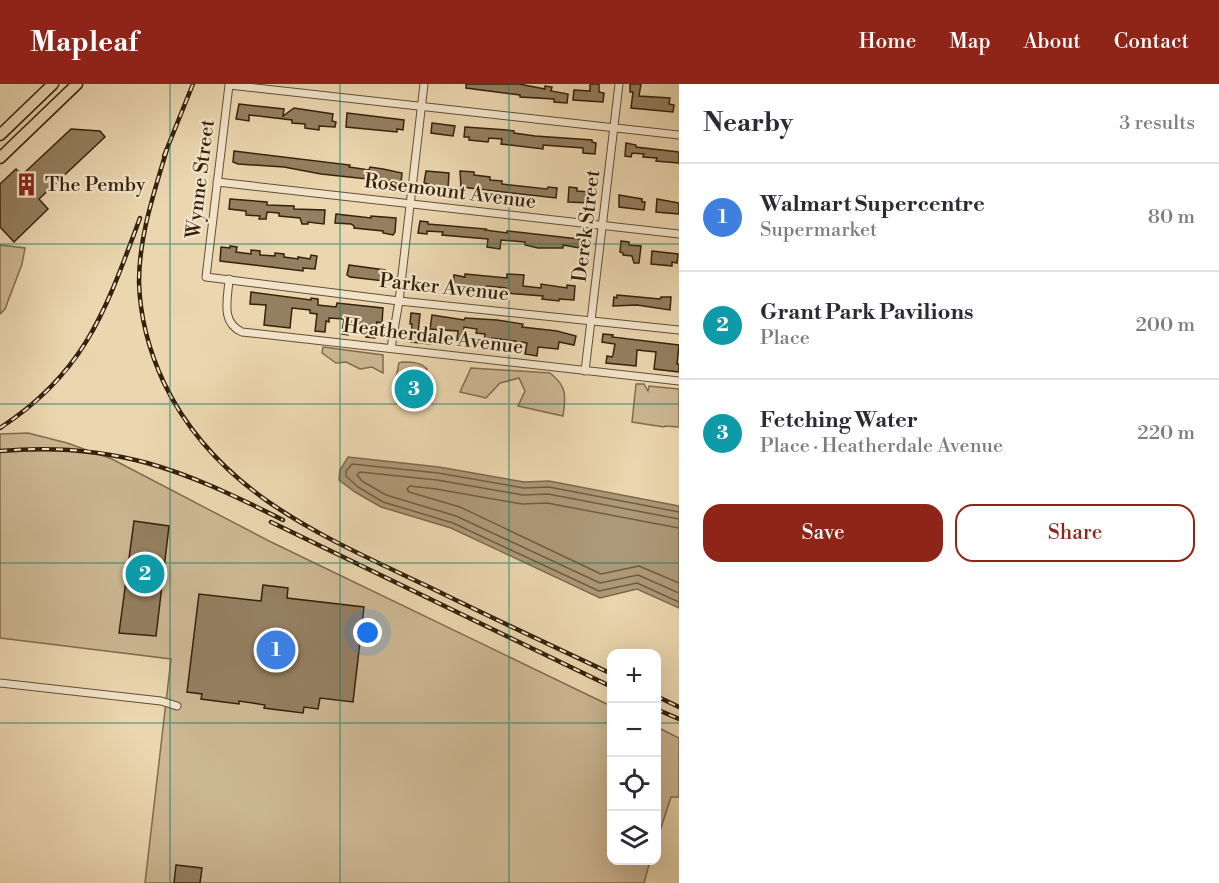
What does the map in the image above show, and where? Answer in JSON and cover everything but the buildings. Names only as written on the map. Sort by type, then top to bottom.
[{"type":"main road","points":[[0,135],[52,84]]},
{"type":"main road","points":[[0,158],[77,84]]},
{"type":"street","points":[[391,348],[399,301],[424,84]]},
{"type":"street","name":"Derek Street","points":[[585,371],[620,84]]},
{"type":"street","points":[[229,85],[679,135]]},
{"type":"street","name":"Wynne Street","points":[[206,277],[229,85]]},
{"type":"street","name":"Rosemount Avenue","points":[[217,182],[679,234]]},
{"type":"street","name":"Parker Avenue","points":[[206,277],[399,301],[679,330]]},
{"type":"street","name":"Heatherdale Avenue","points":[[229,279],[227,315],[231,324],[243,332],[679,381]]},
{"type":"street","points":[[0,683],[161,701],[177,706]]},
{"type":"shaded area","points":[[0,245],[25,248],[22,264],[5,309],[0,314]]},
{"type":"shaded area","points":[[323,347],[383,355],[383,373],[372,367],[360,369],[346,362],[336,363],[322,353]]},
{"type":"shaded area","points":[[412,362],[427,369],[423,384],[396,378],[399,363]]},
{"type":"shaded area","points":[[471,368],[550,373],[560,382],[564,392],[563,416],[518,406],[525,391],[519,378],[500,383],[486,398],[460,392]]},
{"type":"shaded area","points":[[636,384],[644,384],[648,391],[649,386],[679,389],[679,427],[632,422]]},
{"type":"shaded area","points":[[28,433],[67,443],[112,459],[269,541],[607,704],[607,865],[649,865],[644,883],[145,883],[171,659],[0,638],[0,434]]},
{"type":"shaded area","points":[[661,729],[679,738],[679,797],[671,797],[661,828]]},
{"type":"water","points":[[348,457],[439,467],[524,482],[549,481],[679,506],[679,608],[637,589],[600,598],[451,528],[381,507],[339,480],[340,470]]},
{"type":"railway","points":[[164,156],[193,84]]},
{"type":"railway","points":[[167,149],[148,215],[142,248],[139,282],[141,308],[150,346],[164,383],[186,421],[213,454],[243,482],[276,507],[312,529],[349,549],[607,672]]},
{"type":"railway","points":[[0,428],[29,407],[53,384],[90,336],[116,281],[140,218]]},
{"type":"railway","points":[[0,451],[41,449],[78,451],[114,455],[147,463],[213,487],[283,520]]},
{"type":"railway","points":[[271,522],[607,685]]},
{"type":"railway","points":[[661,698],[679,707]]},
{"type":"railway","points":[[661,711],[679,719]]},
{"type":"place","name":"The Pemby","points":[[27,185]]},
{"type":"place","name":"Fetching Water","points":[[414,389]]},
{"type":"place","name":"Grant Park Pavilions","points":[[145,574]]},
{"type":"place","name":"Walmart Supercentre","points":[[276,650]]}]
